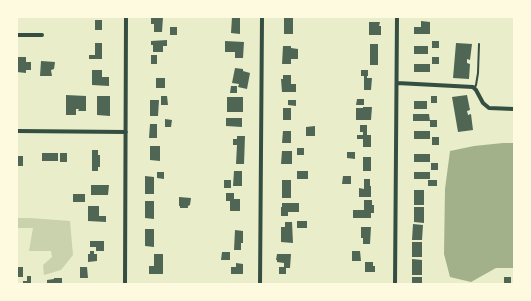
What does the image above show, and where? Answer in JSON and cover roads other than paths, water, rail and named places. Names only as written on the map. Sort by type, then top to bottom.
[{"type":"street","points":[[125,284],[126,17]]},
{"type":"street","points":[[260,284],[262,17]]},
{"type":"street","points":[[395,284],[397,17]]},
{"type":"street","points":[[17,35],[42,36]]},
{"type":"street","points":[[397,83],[470,87],[476,90],[483,103],[489,108],[514,109]]},
{"type":"street","points":[[17,131],[126,132]]},
{"type":"lane","points":[[474,88],[478,73],[479,44]]}]
